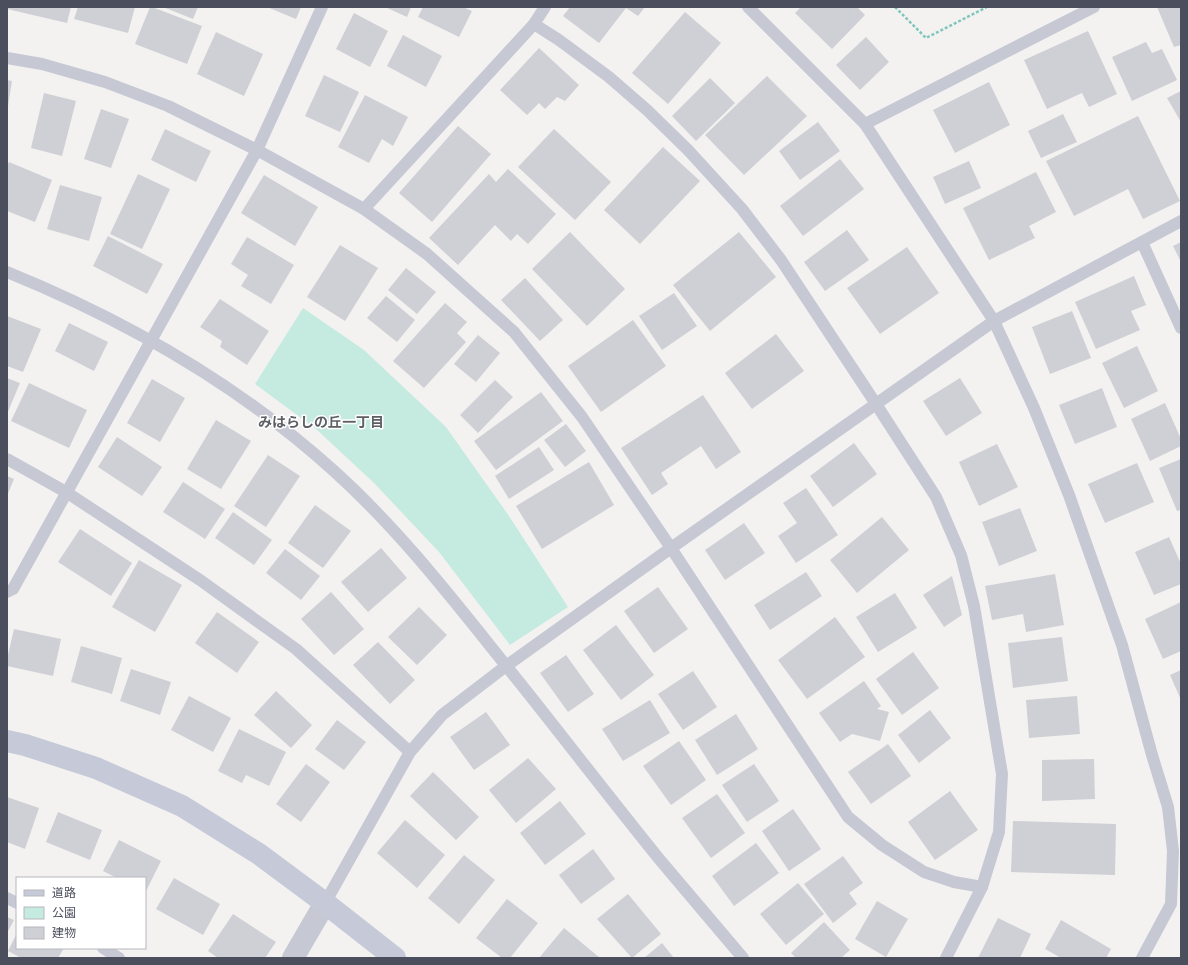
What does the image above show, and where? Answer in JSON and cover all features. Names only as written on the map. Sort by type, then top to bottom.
[{"type":"street","points":[[7,741],[25,745],[96,768],[182,806],[259,854],[395,958]]},
{"type":"street","points":[[293,958],[325,903]]},
{"type":"lane","points":[[7,592],[13,589],[257,150],[322,7]]},
{"type":"lane","points":[[364,209],[534,24],[545,7]]},
{"type":"lane","points":[[748,7],[865,124],[994,322],[1034,408],[1069,495],[1122,644],[1168,807],[1173,851],[1176,901],[1142,958]]},
{"type":"lane","points":[[865,124],[1094,7]]},
{"type":"lane","points":[[534,24],[560,40],[609,77],[647,110],[688,150],[742,209],[781,260],[936,497],[961,555],[974,606],[1002,774],[999,832],[982,887],[946,958]]},
{"type":"lane","points":[[7,58],[42,64],[105,82],[168,106],[257,150],[364,209],[428,254],[514,332],[582,417],[671,548],[848,817],[882,845],[924,872],[954,882],[982,887]]},
{"type":"lane","points":[[325,903],[410,752],[442,715],[506,666],[671,548],[994,322],[1181,221]]},
{"type":"lane","points":[[1142,242],[1181,328]]},
{"type":"lane","points":[[7,272],[52,291],[151,341],[223,385],[293,436],[335,471],[370,505],[442,585],[660,859],[743,958]]},
{"type":"lane","points":[[7,460],[66,492],[200,580],[296,649],[410,752]]},
{"type":"lane","points":[[7,898],[16,902]]},
{"type":"lane","points":[[104,952],[119,958]]},
{"type":"path","points":[[894,7],[926,38],[987,7]]},
{"type":"green space","points":[[303,308],[364,350],[446,427],[509,516],[568,607],[510,645],[439,552],[374,483],[316,429],[255,384]]},
{"type":"building","points":[[8,7],[71,7],[67,23],[7,9]]},
{"type":"building","points":[[78,7],[135,7],[128,33],[74,19]]},
{"type":"building","points":[[150,7],[202,26],[187,64],[135,44]]},
{"type":"building","points":[[163,7],[198,7],[193,19]]},
{"type":"building","points":[[267,7],[301,7],[296,19]]},
{"type":"building","points":[[385,7],[411,7],[407,17]]},
{"type":"building","points":[[423,7],[463,7],[472,11],[459,37],[418,17]]},
{"type":"building","points":[[570,7],[645,7],[638,16],[626,8],[599,43],[563,16]]},
{"type":"building","points":[[801,7],[857,7],[865,15],[832,49],[795,13]]},
{"type":"building","points":[[1157,7],[1181,7],[1181,45],[1174,47]]},
{"type":"building","points":[[685,12],[721,43],[668,104],[632,73]]},
{"type":"building","points":[[354,13],[388,31],[370,67],[336,49]]},
{"type":"building","points":[[1088,31],[1117,94],[1089,107],[1082,93],[1047,109],[1024,60]]},
{"type":"building","points":[[216,32],[263,54],[244,96],[197,74]]},
{"type":"building","points":[[403,35],[442,56],[426,87],[387,66]]},
{"type":"building","points":[[866,37],[889,62],[860,90],[836,65]]},
{"type":"building","points":[[1146,42],[1152,53],[1162,49],[1177,80],[1132,101],[1112,57]]},
{"type":"building","points":[[539,48],[579,85],[565,101],[557,97],[545,109],[539,103],[527,115],[500,90]]},
{"type":"building","points":[[324,75],[359,92],[340,132],[305,116]]},
{"type":"building","points":[[767,76],[807,116],[744,175],[705,135]]},
{"type":"building","points":[[710,78],[735,103],[696,141],[672,116]]},
{"type":"building","points":[[7,80],[12,81],[8,106],[7,106]]},
{"type":"building","points":[[989,82],[1010,125],[955,153],[933,110]]},
{"type":"building","points":[[1181,91],[1181,122],[1167,98]]},
{"type":"building","points":[[44,93],[76,101],[62,156],[31,148]]},
{"type":"building","points":[[365,95],[408,117],[393,146],[382,139],[369,163],[338,147]]},
{"type":"building","points":[[101,109],[129,119],[111,168],[84,159]]},
{"type":"building","points":[[1063,114],[1077,142],[1041,158],[1028,131]]},
{"type":"building","points":[[1138,116],[1180,201],[1143,219],[1128,189],[1074,216],[1046,161]]},
{"type":"building","points":[[818,122],[840,151],[800,180],[779,151]]},
{"type":"building","points":[[458,126],[491,154],[432,222],[399,193]]},
{"type":"building","points":[[165,129],[211,151],[196,182],[151,160]]},
{"type":"building","points":[[554,129],[611,182],[575,220],[518,167]]},
{"type":"building","points":[[663,147],[700,181],[640,244],[604,210]]},
{"type":"building","points":[[840,159],[864,189],[803,236],[780,206]]},
{"type":"building","points":[[969,161],[981,188],[945,204],[933,177]]},
{"type":"building","points":[[9,162],[52,180],[35,222],[7,211],[7,166]]},
{"type":"building","points":[[508,169],[556,214],[528,244],[517,234],[511,241],[495,225],[458,265],[429,238],[489,174],[496,182]]},
{"type":"building","points":[[1036,172],[1056,212],[1029,226],[1035,238],[989,260],[963,208]]},
{"type":"building","points":[[138,174],[170,189],[142,249],[110,234]]},
{"type":"building","points":[[264,175],[318,207],[295,246],[241,213]]},
{"type":"building","points":[[60,185],[102,197],[89,241],[47,229]]},
{"type":"building","points":[[847,230],[869,260],[825,291],[804,262]]},
{"type":"building","points":[[570,232],[625,289],[587,326],[532,269]]},
{"type":"building","points":[[739,232],[776,277],[710,331],[673,285]]},
{"type":"building","points":[[108,236],[163,264],[147,294],[93,266]]},
{"type":"building","points":[[247,237],[294,265],[271,304],[241,286],[248,275],[231,264]]},
{"type":"building","points":[[1181,242],[1181,262],[1173,246]]},
{"type":"building","points":[[340,245],[378,268],[345,321],[307,297]]},
{"type":"building","points":[[907,247],[939,293],[880,334],[847,288]]},
{"type":"building","points":[[406,268],[436,292],[417,314],[388,290]]},
{"type":"building","points":[[1134,276],[1146,305],[1131,311],[1140,330],[1096,349],[1075,302]]},
{"type":"building","points":[[525,278],[563,320],[540,341],[501,300]]},
{"type":"building","points":[[674,293],[697,326],[662,350],[639,316]]},
{"type":"building","points":[[386,296],[415,320],[397,342],[367,318]]},
{"type":"building","points":[[220,299],[269,331],[247,365],[220,347],[222,341],[200,327]]},
{"type":"building","points":[[445,303],[467,322],[457,333],[466,342],[424,388],[393,361]]},
{"type":"building","points":[[1072,311],[1091,358],[1050,374],[1032,327]]},
{"type":"building","points":[[7,316],[41,329],[23,372],[7,366]]},
{"type":"building","points":[[633,320],[666,366],[601,412],[568,366]]},
{"type":"building","points":[[69,323],[108,342],[94,371],[55,351]]},
{"type":"building","points":[[776,334],[804,371],[752,409],[725,373]]},
{"type":"building","points":[[478,335],[500,353],[476,382],[454,364]]},
{"type":"building","points":[[1137,346],[1158,391],[1124,408],[1102,363]]},
{"type":"building","points":[[7,378],[20,383],[7,414]]},
{"type":"building","points":[[960,378],[982,413],[946,436],[923,401]]},
{"type":"building","points":[[152,379],[185,398],[160,442],[127,423]]},
{"type":"building","points":[[495,380],[513,397],[478,433],[460,415]]},
{"type":"building","points":[[29,383],[87,410],[69,448],[11,421]]},
{"type":"building","points":[[1102,388],[1117,427],[1075,444],[1059,405]]},
{"type":"building","points":[[541,392],[563,421],[496,470],[474,441]]},
{"type":"building","points":[[703,395],[741,452],[716,469],[701,446],[661,473],[668,484],[652,495],[621,448]]},
{"type":"building","points":[[1165,403],[1181,439],[1181,446],[1150,461],[1131,419]]},
{"type":"building","points":[[216,420],[251,441],[221,489],[187,469]]},
{"type":"building","points":[[566,424],[586,451],[565,467],[544,440]]},
{"type":"building","points":[[117,437],[162,467],[142,496],[98,467]]},
{"type":"building","points":[[854,443],[877,474],[833,507],[810,476]]},
{"type":"building","points":[[997,444],[1018,487],[979,506],[959,462]]},
{"type":"building","points":[[539,447],[554,470],[509,499],[495,476]]},
{"type":"building","points":[[268,455],[300,476],[266,527],[234,506]]},
{"type":"building","points":[[1181,459],[1181,510],[1177,511],[1159,468]]},
{"type":"building","points":[[589,462],[614,505],[542,549],[516,506]]},
{"type":"building","points":[[1137,463],[1154,502],[1105,523],[1088,484]]},
{"type":"building","points":[[7,476],[14,479],[7,496]]},
{"type":"building","points":[[183,482],[225,509],[205,539],[163,512]]},
{"type":"building","points":[[806,488],[838,535],[796,563],[778,536],[797,523],[783,503]]},
{"type":"building","points":[[315,505],[351,531],[323,568],[288,543]]},
{"type":"building","points":[[1020,508],[1037,551],[999,566],[982,522]]},
{"type":"building","points":[[233,512],[272,540],[254,565],[215,538]]},
{"type":"building","points":[[882,517],[909,550],[857,593],[830,560]]},
{"type":"building","points":[[744,523],[765,553],[725,580],[705,550]]},
{"type":"building","points":[[80,529],[132,563],[111,596],[58,562]]},
{"type":"building","points":[[1169,537],[1181,564],[1181,584],[1154,595],[1135,552]]},
{"type":"building","points":[[381,548],[407,578],[368,612],[341,582]]},
{"type":"building","points":[[285,549],[320,576],[301,600],[266,573]]},
{"type":"building","points":[[139,560],[182,585],[155,632],[112,607]]},
{"type":"building","points":[[806,572],[822,596],[770,630],[754,605]]},
{"type":"building","points":[[1055,574],[1064,625],[1026,632],[1023,614],[992,620],[985,586]]},
{"type":"building","points":[[952,576],[962,615],[944,627],[923,595]]},
{"type":"building","points":[[658,587],[688,629],[654,653],[624,611]]},
{"type":"building","points":[[331,592],[364,629],[334,655],[301,619]]},
{"type":"building","points":[[895,593],[917,628],[878,652],[856,617]]},
{"type":"building","points":[[1181,602],[1181,651],[1163,659],[1145,619]]},
{"type":"building","points":[[419,607],[447,635],[417,665],[388,637]]},
{"type":"building","points":[[217,612],[259,642],[237,673],[195,643]]},
{"type":"building","points":[[835,617],[865,657],[807,699],[778,660]]},
{"type":"building","points":[[616,625],[654,675],[621,700],[583,650]]},
{"type":"building","points":[[14,629],[61,639],[53,676],[7,666],[7,659]]},
{"type":"building","points":[[1062,637],[1068,681],[1013,688],[1008,643]]},
{"type":"building","points":[[378,642],[415,680],[390,704],[353,665]]},
{"type":"building","points":[[81,646],[122,658],[112,694],[71,682]]},
{"type":"building","points":[[913,652],[939,688],[902,715],[876,679]]},
{"type":"building","points":[[566,655],[594,694],[568,712],[540,673]]},
{"type":"building","points":[[131,669],[171,682],[160,715],[120,701]]},
{"type":"building","points":[[1181,670],[1181,700],[1170,675]]},
{"type":"building","points":[[693,671],[717,707],[683,730],[658,694]]},
{"type":"building","points":[[864,681],[881,706],[877,709],[889,712],[880,741],[852,734],[840,742],[819,713]]},
{"type":"building","points":[[276,691],[312,725],[291,748],[254,715]]},
{"type":"building","points":[[189,696],[231,718],[213,752],[171,730]]},
{"type":"building","points":[[1077,696],[1080,734],[1029,738],[1026,700]]},
{"type":"building","points":[[650,700],[670,733],[623,761],[602,729]]},
{"type":"building","points":[[930,710],[951,738],[919,763],[898,735]]},
{"type":"building","points":[[486,712],[510,745],[474,770],[450,737]]},
{"type":"building","points":[[736,714],[758,749],[717,775],[695,740]]},
{"type":"building","points":[[337,720],[366,742],[344,770],[315,749]]},
{"type":"building","points":[[239,729],[286,752],[269,786],[246,775],[242,783],[218,771]]},
{"type":"building","points":[[679,741],[706,780],[671,805],[643,766]]},
{"type":"building","points":[[888,744],[911,776],[871,804],[848,772]]},
{"type":"building","points":[[528,758],[556,789],[516,823],[489,790]]},
{"type":"building","points":[[1094,759],[1095,799],[1042,801],[1042,760]]},
{"type":"building","points":[[306,764],[330,782],[301,822],[276,804]]},
{"type":"building","points":[[754,764],[779,801],[747,822],[722,785]]},
{"type":"building","points":[[433,772],[479,817],[456,840],[410,796]]},
{"type":"building","points":[[950,791],[978,830],[935,860],[908,822]]},
{"type":"building","points":[[717,794],[745,833],[711,858],[682,818]]},
{"type":"building","points":[[7,797],[39,808],[25,849],[7,842]]},
{"type":"building","points":[[560,801],[586,834],[545,865],[520,833]]},
{"type":"building","points":[[793,809],[821,849],[789,871],[762,831]]},
{"type":"building","points":[[58,812],[102,830],[90,860],[46,842]]},
{"type":"building","points":[[405,820],[445,855],[417,888],[377,853]]},
{"type":"building","points":[[1013,821],[1116,824],[1115,875],[1011,872]]},
{"type":"building","points":[[119,840],[161,861],[146,891],[146,877],[115,877],[103,871]]},
{"type":"building","points":[[756,843],[779,873],[734,906],[712,876]]},
{"type":"building","points":[[593,849],[615,879],[581,904],[559,875]]},
{"type":"building","points":[[464,855],[495,880],[459,924],[428,898]]},
{"type":"building","points":[[843,856],[863,883],[849,893],[857,904],[833,923],[804,884]]},
{"type":"building","points":[[174,878],[220,904],[203,935],[156,909]]},
{"type":"building","points":[[798,883],[824,914],[786,945],[760,914]]},
{"type":"building","points":[[628,894],[661,934],[632,958],[597,919]]},
{"type":"building","points":[[507,899],[538,923],[510,958],[502,958],[476,938]]},
{"type":"building","points":[[877,901],[908,919],[886,957],[855,939]]},
{"type":"building","points":[[233,914],[276,942],[265,958],[218,958],[208,951]]},
{"type":"building","points":[[7,917],[14,920],[7,933]]},
{"type":"building","points":[[998,918],[1031,934],[1020,958],[978,958]]},
{"type":"building","points":[[1061,920],[1111,949],[1106,958],[1061,958],[1045,949]]},
{"type":"building","points":[[824,922],[850,950],[841,958],[796,958],[791,953]]},
{"type":"building","points":[[564,928],[600,958],[539,958]]},
{"type":"building","points":[[16,935],[16,949],[63,949],[58,958],[21,958],[8,951]]},
{"type":"building","points":[[662,943],[674,958],[644,958]]},
{"type":"district","name":"みはらしの丘一丁目","points":[[321,422]]}]
